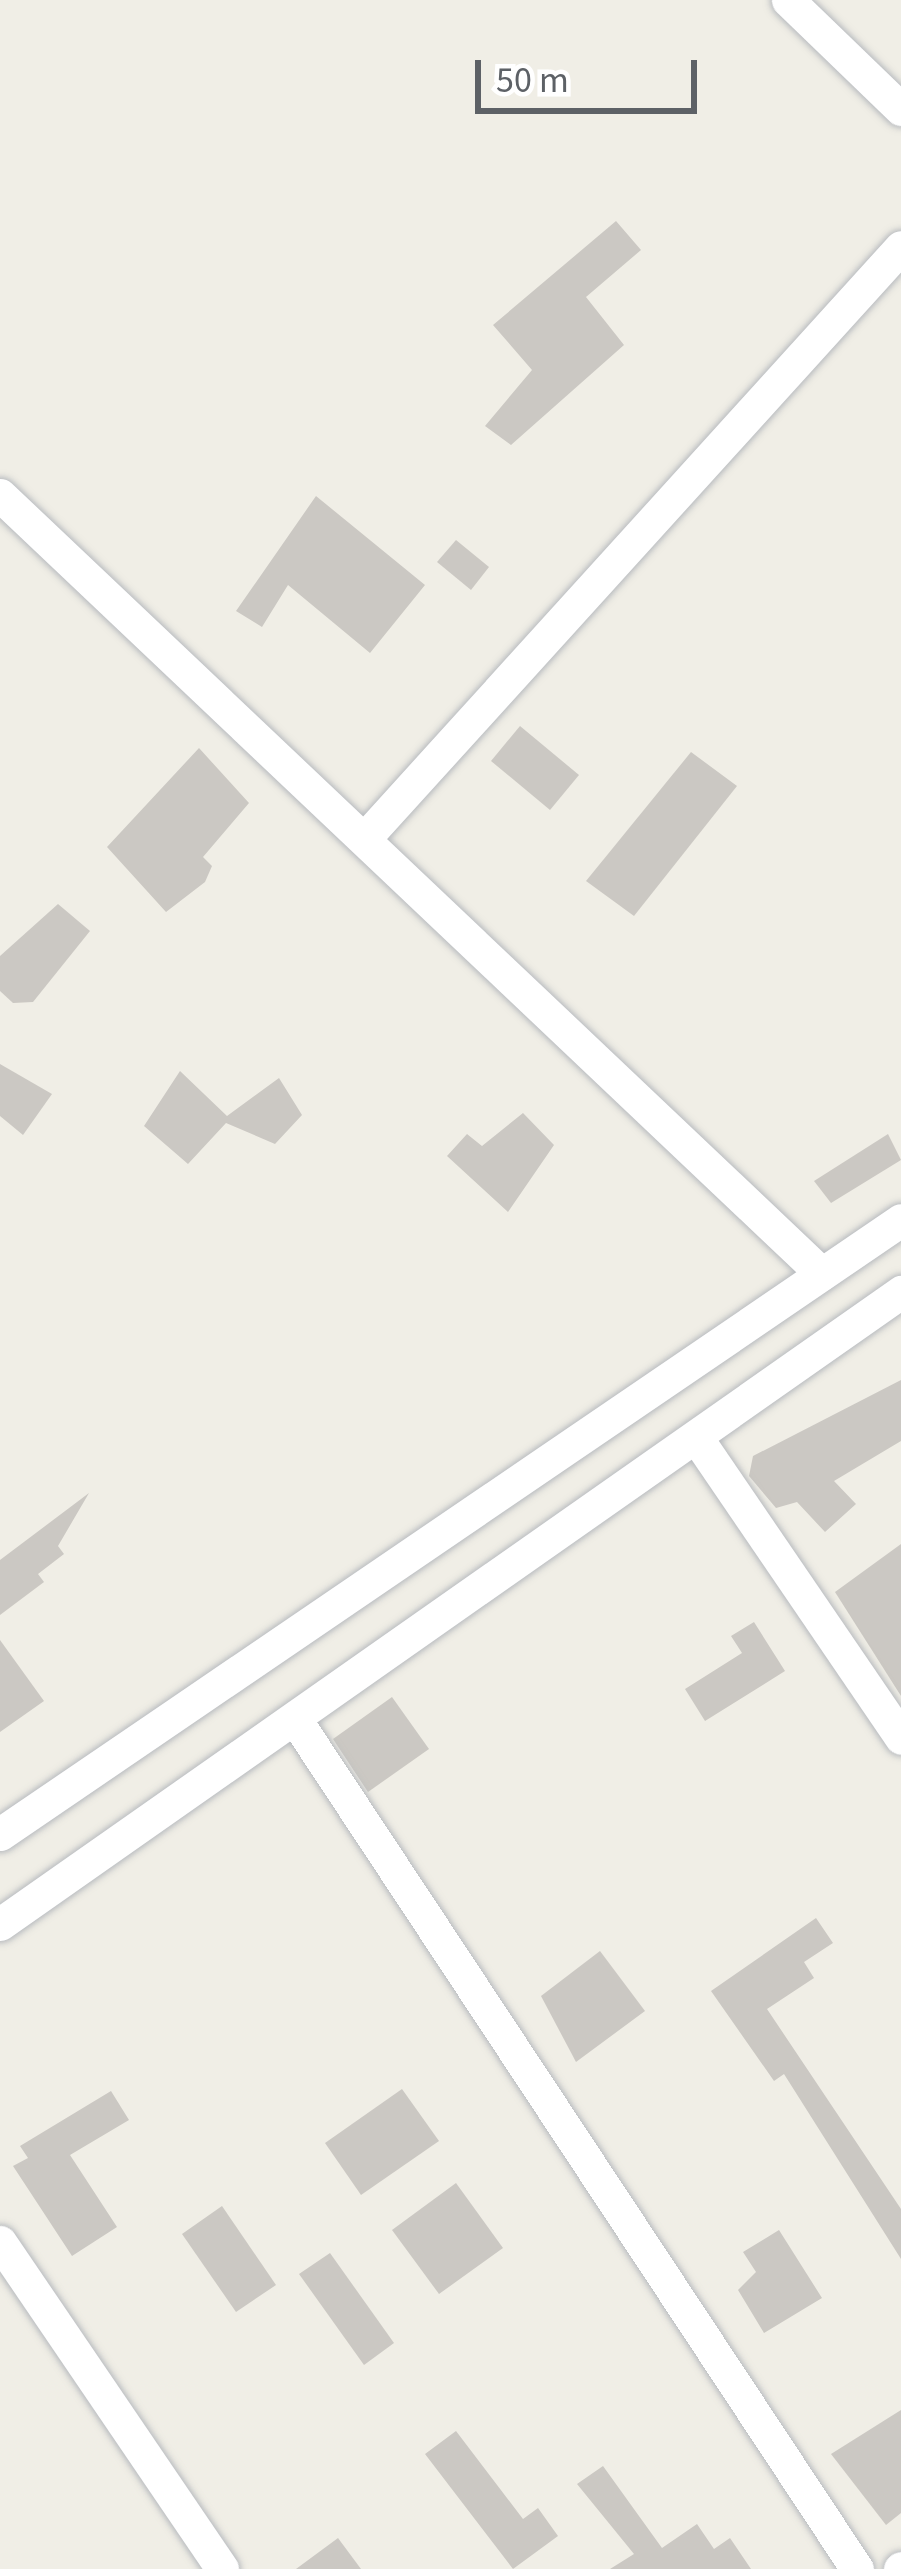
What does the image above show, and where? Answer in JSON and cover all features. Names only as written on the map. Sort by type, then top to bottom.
[{"type":"street","points":[[788,0],[901,109]]},
{"type":"street","points":[[364,839],[901,247]]},
{"type":"street","points":[[0,495],[822,1274]]},
{"type":"street","points":[[0,1834],[901,1220]]},
{"type":"street","points":[[0,1924],[901,1292]]},
{"type":"street","points":[[696,1437],[901,1738]]},
{"type":"street","points":[[295,1719],[857,2569]]},
{"type":"street","points":[[0,2242],[222,2569]]},
{"type":"building","points":[[616,221],[641,250],[586,297],[624,345],[511,445],[485,426],[532,370],[493,325]]},
{"type":"building","points":[[316,496],[425,585],[370,653],[288,585],[262,627],[236,611]]},
{"type":"building","points":[[456,540],[489,567],[471,590],[437,562]]},
{"type":"building","points":[[520,726],[579,775],[550,810],[491,761]]},
{"type":"building","points":[[199,748],[249,803],[203,857],[212,866],[205,882],[166,912],[107,847]]},
{"type":"building","points":[[691,752],[737,786],[634,916],[586,881]]},
{"type":"building","points":[[58,904],[90,931],[33,1002],[13,1003],[0,991],[0,956]]},
{"type":"building","points":[[0,1064],[52,1094],[23,1135],[0,1116]]},
{"type":"building","points":[[180,1071],[227,1116],[279,1078],[302,1115],[275,1144],[226,1123],[188,1164],[144,1126]]},
{"type":"building","points":[[523,1113],[554,1145],[508,1212],[447,1156],[467,1134],[482,1146]]},
{"type":"building","points":[[888,1134],[901,1160],[831,1203],[814,1181]]},
{"type":"building","points":[[901,1380],[901,1441],[834,1481],[856,1504],[825,1532],[797,1502],[776,1508],[749,1476],[753,1456]]},
{"type":"building","points":[[89,1493],[58,1546],[64,1554],[38,1574],[44,1582],[0,1615],[0,1560]]},
{"type":"building","points":[[901,1544],[901,1696],[835,1592]]},
{"type":"building","points":[[754,1622],[785,1671],[705,1721],[685,1689],[742,1653],[731,1636]]},
{"type":"building","points":[[0,1640],[44,1701],[0,1732]]},
{"type":"building","points":[[392,1697],[429,1749],[368,1792],[333,1739]]},
{"type":"building","points":[[816,1918],[833,1943],[804,1962],[814,1978],[767,2009],[901,2209],[901,2259],[784,2074],[774,2081],[711,1991]]},
{"type":"building","points":[[600,1951],[645,2011],[576,2062],[541,1996]]},
{"type":"building","points":[[402,2089],[439,2141],[361,2195],[325,2143]]},
{"type":"building","points":[[111,2091],[129,2120],[70,2155],[117,2227],[72,2256],[13,2166],[28,2158],[20,2146]]},
{"type":"building","points":[[456,2183],[503,2248],[439,2294],[392,2230]]},
{"type":"building","points":[[222,2206],[276,2285],[236,2312],[182,2234]]},
{"type":"building","points":[[779,2230],[822,2298],[764,2333],[738,2290],[756,2272],[743,2252]]},
{"type":"building","points":[[330,2253],[394,2343],[364,2365],[299,2274]]},
{"type":"building","points":[[901,2410],[901,2513],[886,2525],[831,2454]]},
{"type":"building","points":[[456,2431],[523,2519],[538,2508],[558,2536],[513,2569],[425,2454]]},
{"type":"building","points":[[603,2466],[662,2548],[697,2524],[714,2549],[730,2538],[751,2569],[610,2569],[634,2554],[577,2484]]},
{"type":"building","points":[[338,2538],[361,2569],[296,2569]]}]
